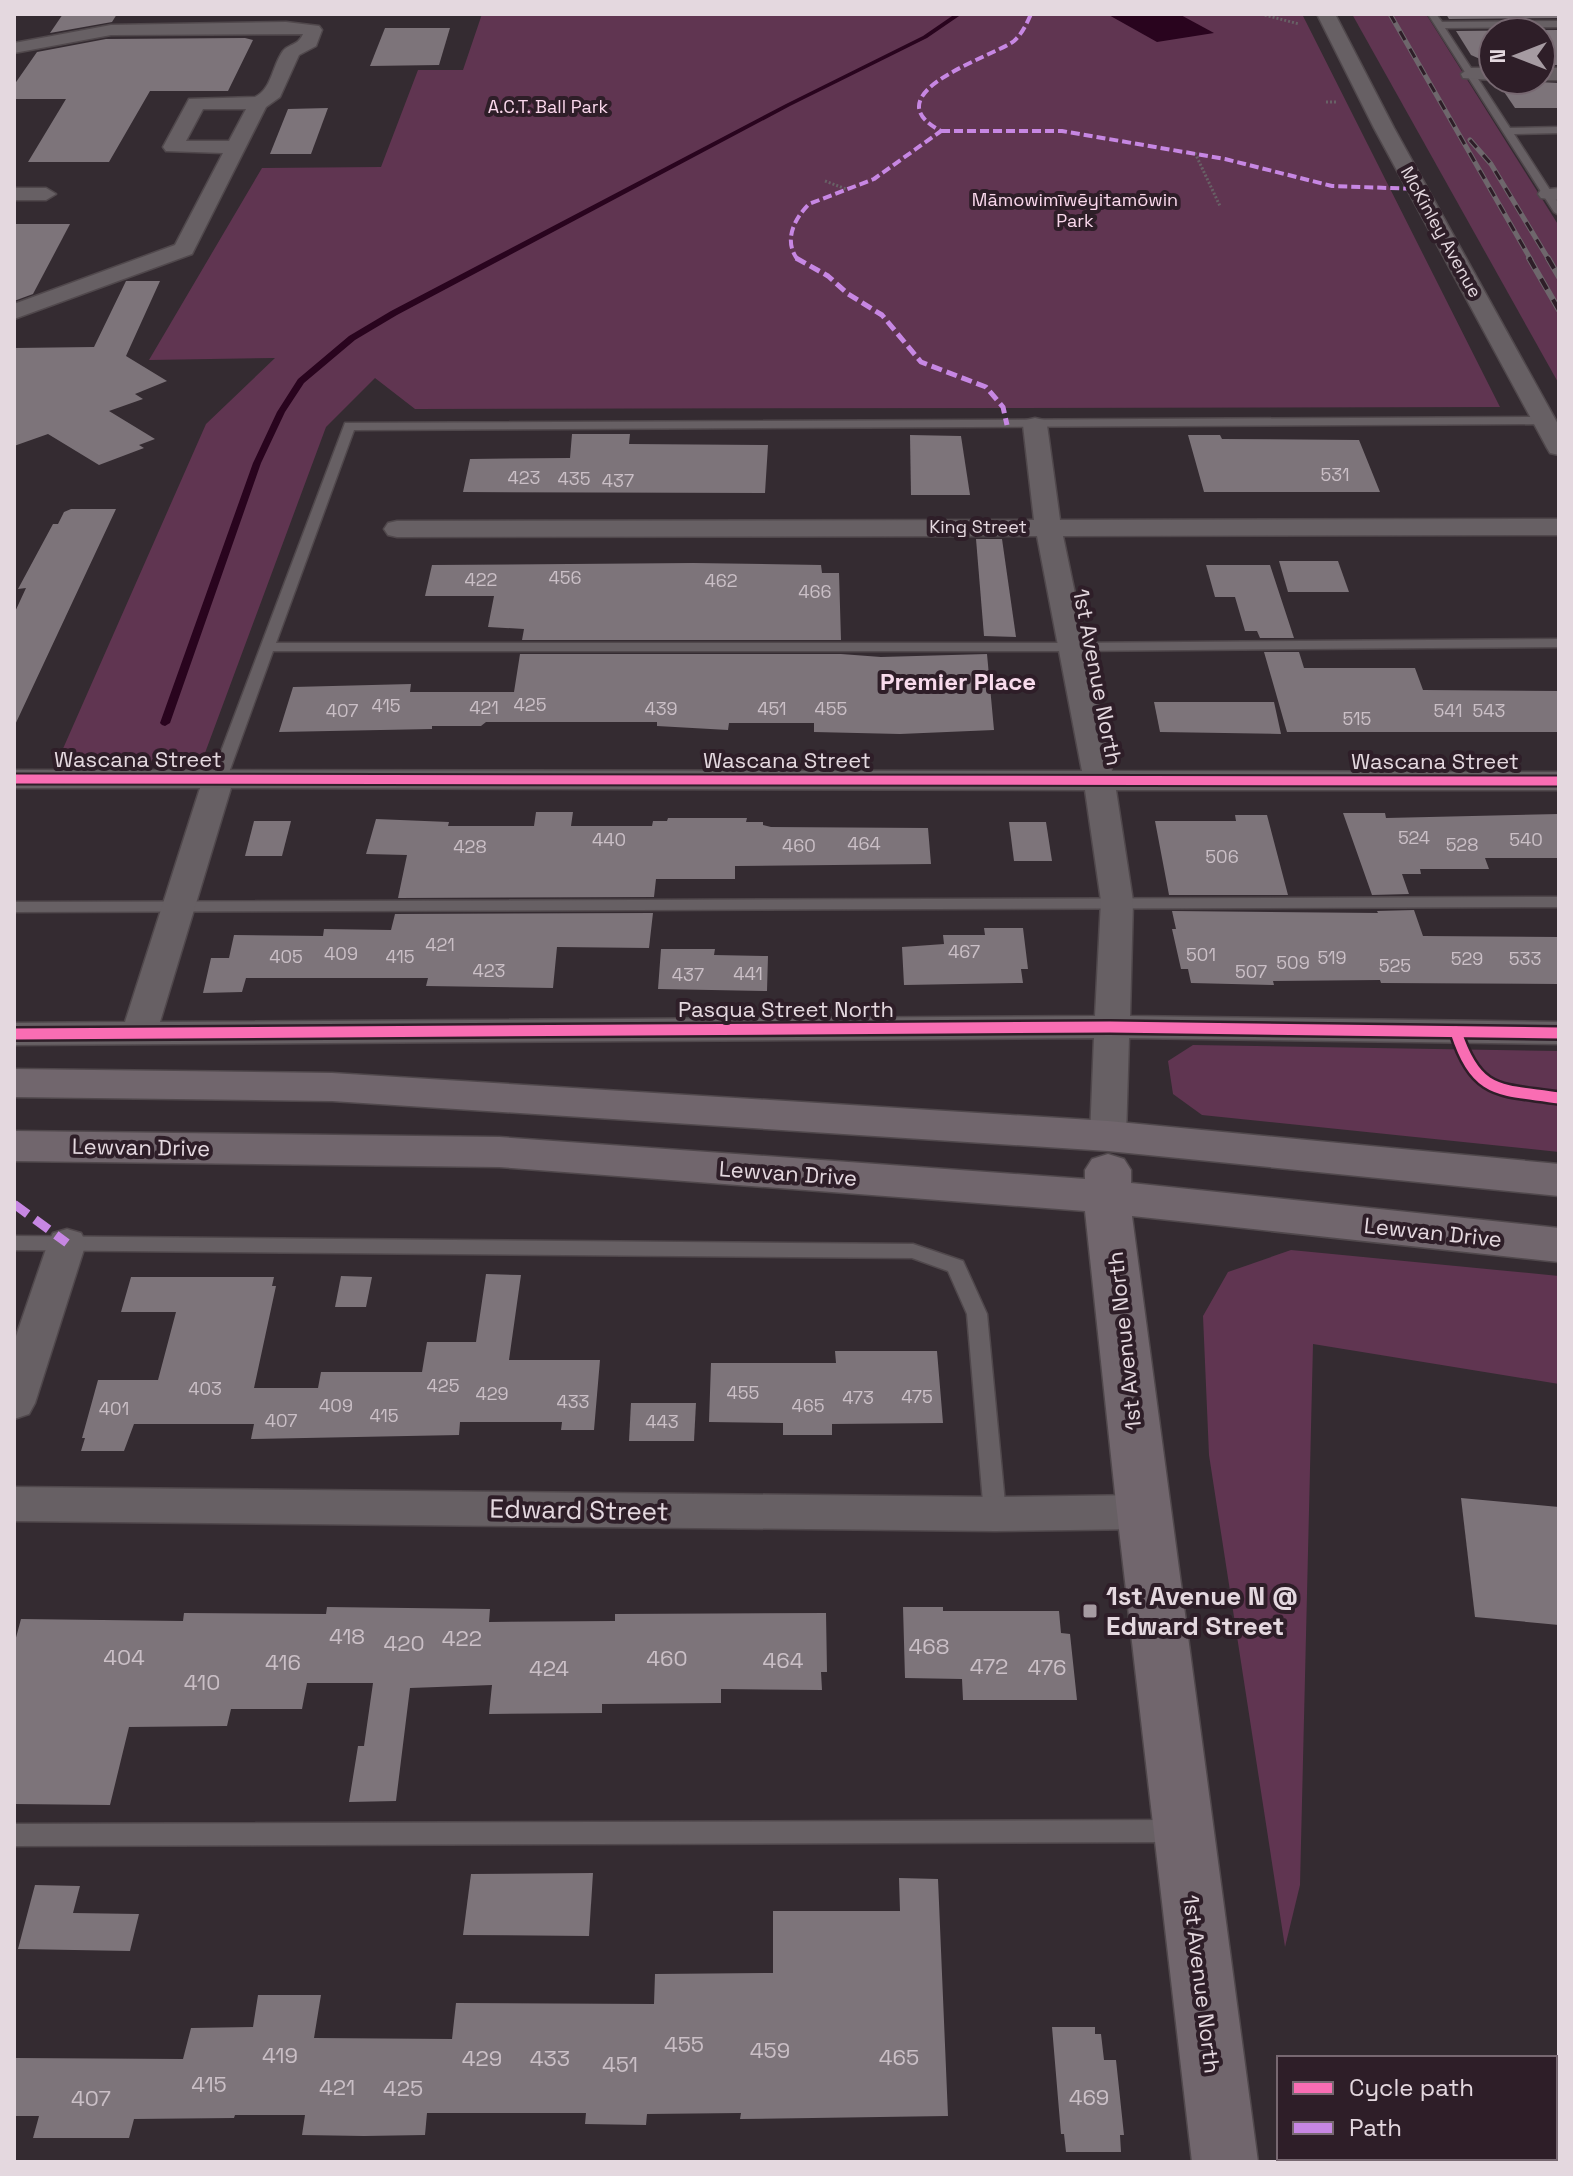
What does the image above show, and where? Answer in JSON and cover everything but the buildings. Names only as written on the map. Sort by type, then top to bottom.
[{"type":"main road","points":[[14,1083],[332,1087],[1108,1136],[1559,1180]]},
{"type":"main road","name":"1st Avenue North","points":[[1108,1136],[1107,1197],[1143,1512],[1225,2162]]},
{"type":"main road","name":"Lewvan Drive","points":[[14,1146],[499,1152],[1107,1197],[1559,1245]]},
{"type":"street","name":"McKinley Avenue","points":[[1326,14],[1384,128],[1559,448]]},
{"type":"street","points":[[14,48],[111,30],[286,27],[313,30],[307,46],[292,52],[271,97],[258,103],[196,103],[173,147],[235,147]]},
{"type":"street","points":[[1470,74],[1477,74]]},
{"type":"street","points":[[14,312],[184,249],[258,103]]},
{"type":"street","points":[[14,194],[46,194]]},
{"type":"street","name":"1st Avenue North","points":[[1035,425],[1048,526],[1099,781],[1117,901],[1108,1136]]},
{"type":"street","name":"King Street","points":[[397,529],[1559,527]]},
{"type":"street","points":[[139,1033],[219,778]]},
{"type":"street","name":"Wascana Street","points":[[14,779],[1559,781]]},
{"type":"street","name":"Pasqua Street North","points":[[14,1034],[1110,1027],[1559,1033]]},
{"type":"street","points":[[14,1403],[67,1243]]},
{"type":"street","name":"Edward Street","points":[[14,1504],[995,1514],[1143,1512]]},
{"type":"lane","points":[[1432,14],[1555,200]]},
{"type":"lane","points":[[1438,25],[1559,24]]},
{"type":"lane","points":[[1507,131],[1559,130]]},
{"type":"lane","points":[[219,778],[349,426],[1545,421]]},
{"type":"lane","points":[[268,647],[1071,647],[1559,643]]},
{"type":"lane","points":[[14,907],[1117,901],[1559,902]]},
{"type":"lane","points":[[14,1243],[913,1251],[956,1266],[977,1314],[995,1514]]},
{"type":"lane","points":[[14,1835],[1183,1831]]},
{"type":"path","points":[[1195,153],[1220,206]]},
{"type":"path","points":[[825,181],[846,189]]},
{"type":"green space","points":[[482,14],[1302,14],[1500,407],[415,409],[375,378],[326,427],[202,761],[58,760],[206,424],[275,358],[149,360],[262,168],[381,167],[418,70],[463,70]]},
{"type":"green space","points":[[1352,14],[1426,14],[1559,226],[1559,384]]},
{"type":"green space","points":[[1193,1045],[1559,1051],[1559,1152],[1202,1115],[1173,1094],[1168,1061]]},
{"type":"green space","points":[[1291,1250],[1559,1276],[1559,1384],[1313,1344],[1300,1885],[1285,1947],[1209,1455],[1203,1316],[1228,1272]]},
{"type":"shaded area","points":[[1107,14],[1179,14],[1214,33],[1157,42]]},
{"type":"waterway","points":[[165,723],[257,463],[281,412],[301,381],[352,338],[394,313],[788,105],[925,37],[959,14]]},
{"type":"railway","points":[[1390,14],[1531,260]]},
{"type":"railway","points":[[1470,140],[1491,164],[1549,260]]},
{"type":"railway","points":[[1529,258],[1559,310]]},
{"type":"railway","points":[[1548,258],[1559,277]]},
{"type":"marked path","points":[[1007,425],[1003,407],[996,395],[974,381],[921,362],[882,315],[848,294],[828,276],[803,264],[790,245],[795,222],[809,204],[874,179],[941,131],[923,116],[923,96],[943,76],[1014,41],[1031,14]]},
{"type":"marked path","points":[[941,131],[1062,131],[1225,159],[1332,186],[1418,189]]},
{"type":"marked path","points":[[14,1204],[67,1243]]},
{"type":"cycle path","points":[[14,779],[1559,781]]},
{"type":"cycle path","points":[[14,1034],[1110,1027],[1559,1033]]},
{"type":"cycle path","points":[[1456,1032],[1468,1064],[1487,1083],[1559,1098]]},
{"type":"place","name":"1st Avenue N @ Edward Street","points":[[1090,1611]]},
{"type":"district","name":"Premier Place","points":[[958,682]]},
{"type":"park label","name":"A.C.T. Ball Park","points":[[548,107]]},
{"type":"park label","name":"Māmowimīwēyitamōwin Park","points":[[1075,210]]}]
